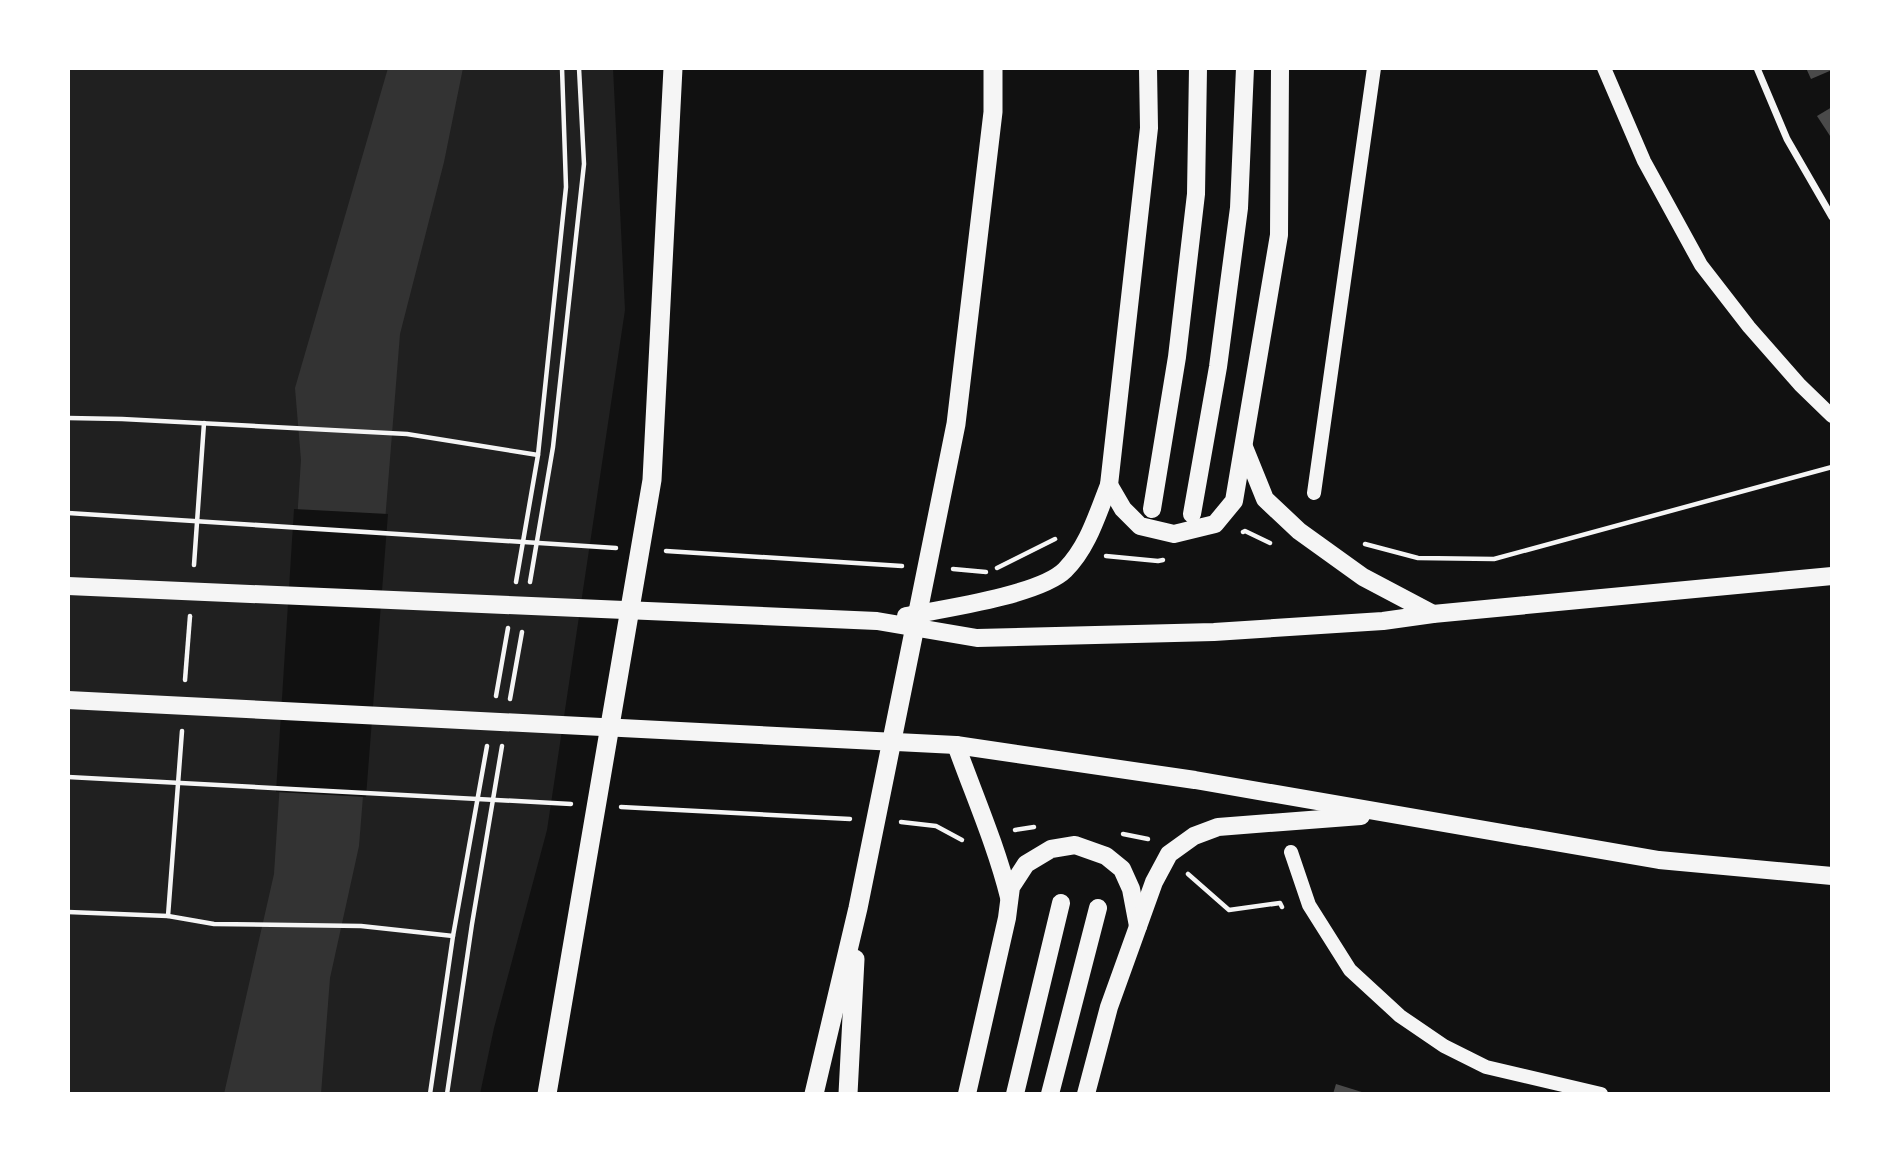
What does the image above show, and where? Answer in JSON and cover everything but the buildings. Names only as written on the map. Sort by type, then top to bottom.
[{"type":"highway","points":[[547,1094],[652,480],[673,68]]},
{"type":"highway","points":[[814,1094],[858,908],[956,424],[993,113],[993,68]]},
{"type":"highway","points":[[848,1094],[858,908]]},
{"type":"main road","points":[[877,621],[985,601],[1035,587],[1063,572],[1090,535],[1108,485],[1149,128],[1148,68]]},
{"type":"main road","points":[[1152,509],[1177,356],[1196,194],[1198,68]]},
{"type":"main road","points":[[1192,514],[1218,367],[1239,208],[1245,68]]},
{"type":"main road","points":[[1108,485],[1123,509],[1140,526],[1174,534],[1215,524],[1234,501],[1279,235],[1280,68]]},
{"type":"main road","points":[[1314,493],[1374,68]]},
{"type":"main road","points":[[1604,68],[1644,161],[1701,265],[1749,327],[1800,385],[1832,416]]},
{"type":"main road","points":[[1244,447],[1265,499],[1299,531],[1363,577],[1433,614]]},
{"type":"main road","points":[[68,586],[877,621],[977,638],[1214,632],[1383,621],[1832,576]]},
{"type":"main road","points":[[68,700],[956,745],[1195,780],[1659,860],[1832,876]]},
{"type":"main road","points":[[956,745],[997,853],[1009,896],[1007,918]]},
{"type":"main road","points":[[1086,1094],[1109,1007],[1154,881],[1169,854],[1194,836],[1218,827],[1386,814]]},
{"type":"main road","points":[[967,1094],[1007,918],[1011,887],[1026,864],[1051,849],[1075,845],[1107,856],[1122,869],[1131,889],[1138,926]]},
{"type":"main road","points":[[1291,852],[1309,905],[1350,970],[1400,1016],[1444,1046],[1486,1066],[1601,1094]]},
{"type":"main road","points":[[1015,1094],[1061,903]]},
{"type":"main road","points":[[1050,1094],[1098,908]]},
{"type":"street","points":[[1757,68],[1787,139],[1832,217]]},
{"type":"path","points":[[68,418],[407,434],[538,455]]},
{"type":"path","points":[[1356,542],[1418,558],[1494,559],[1832,467]]},
{"type":"path","points":[[68,513],[627,549]]},
{"type":"path","points":[[948,569],[990,572],[1060,537]]},
{"type":"path","points":[[655,551],[906,566]]},
{"type":"path","points":[[68,777],[579,804]]},
{"type":"path","points":[[620,807],[855,819]]},
{"type":"path","points":[[891,821],[936,826],[964,841]]},
{"type":"path","points":[[1180,866],[1229,910]]},
{"type":"path","points":[[168,916],[214,924],[361,926],[453,936]]},
{"type":"shaded area","points":[[68,68],[613,68],[625,310],[547,830],[494,1028],[480,1094],[68,1094]]},
{"type":"shaded area","points":[[388,68],[463,68],[444,162],[400,334],[359,846],[330,978],[321,1094],[224,1094],[274,874],[301,460],[295,388]]},
{"type":"pier","points":[[294,509],[388,514],[366,797],[276,792]]}]
